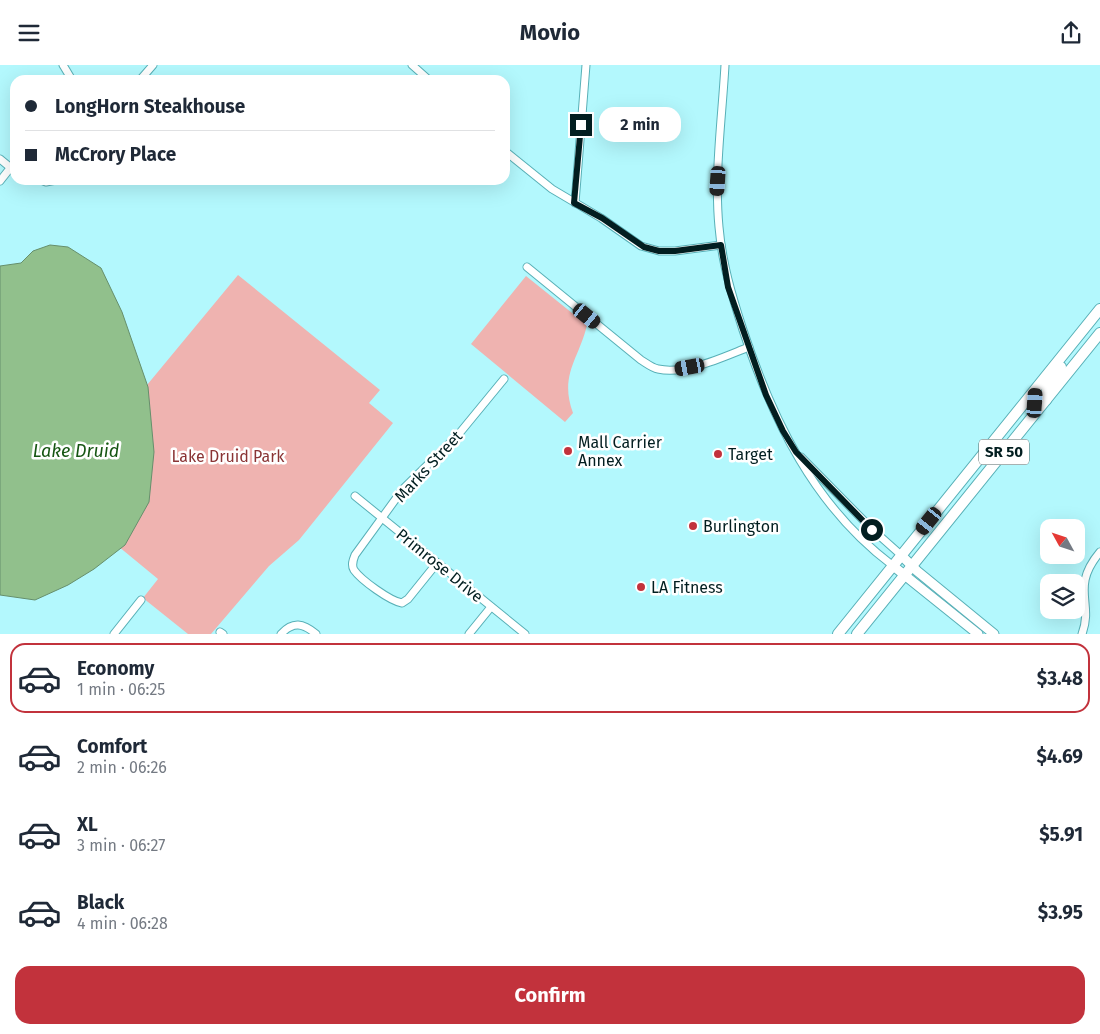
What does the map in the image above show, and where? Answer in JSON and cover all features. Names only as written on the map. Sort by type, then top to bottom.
[{"type":"highway","name":"SR 50","points":[[838,634],[1100,309]]},
{"type":"highway","name":"SR 50","points":[[857,634],[1100,333]]},
{"type":"highway","points":[[1046,400],[1047,385],[1068,357],[1069,346]]},
{"type":"highway","points":[[984,476],[985,464],[1035,403],[1036,387]]},
{"type":"main road","points":[[901,555],[994,634]]},
{"type":"main road","points":[[892,565],[978,634]]},
{"type":"street","points":[[144,75],[152,65]]},
{"type":"street","points":[[412,65],[423,75]]},
{"type":"street","points":[[574,203],[586,65]]},
{"type":"street","points":[[725,65],[717,195],[721,245],[728,287],[766,395],[812,480],[846,522],[868,545],[892,565]]},
{"type":"street","points":[[510,155],[552,189],[602,218],[644,247],[659,251],[675,251],[721,245]]},
{"type":"street","points":[[0,181],[10,169]]},
{"type":"street","points":[[527,267],[641,360],[656,369],[671,371],[690,367],[749,347]]},
{"type":"street","name":"Marks Street","points":[[437,563],[408,599],[402,603],[388,598],[356,572],[352,561],[403,489],[458,435],[504,379]]},
{"type":"street","points":[[796,452],[872,530],[901,555]]},
{"type":"street","name":"Primrose Drive","points":[[355,496],[525,634]]},
{"type":"street","points":[[1082,634],[1084,615],[1083,585],[1087,570],[1100,552]]},
{"type":"street","points":[[114,634],[141,600]]},
{"type":"street","points":[[469,634],[491,607]]},
{"type":"street","points":[[281,634],[289,626],[296,624],[305,626],[316,634]]},
{"type":"green space","name":"Lake Druid Park","points":[[238,275],[380,390],[369,403],[393,423],[299,540],[269,566],[211,634],[188,634],[143,598],[158,579],[56,495]]},
{"type":"green space","points":[[526,276],[587,325],[569,377],[569,400],[573,413],[565,422],[471,344]]},
{"type":"water","name":"Lake Druid","points":[[50,245],[68,247],[101,268],[122,312],[148,387],[154,452],[149,502],[125,545],[94,569],[68,585],[35,600],[0,595],[0,266],[21,263],[33,251]]},
{"type":"place","name":"Mall Carrier Annex","points":[[568,451]]},
{"type":"place","name":"Target","points":[[718,454]]},
{"type":"place","name":"Burlington","points":[[693,526]]},
{"type":"place","name":"LA Fitness","points":[[641,587]]},
{"type":"route","points":[[581,125],[574,203],[602,218],[637,244],[644,247],[659,251],[675,251],[721,245],[728,287],[766,395],[783,431],[796,452],[872,530]]}]
